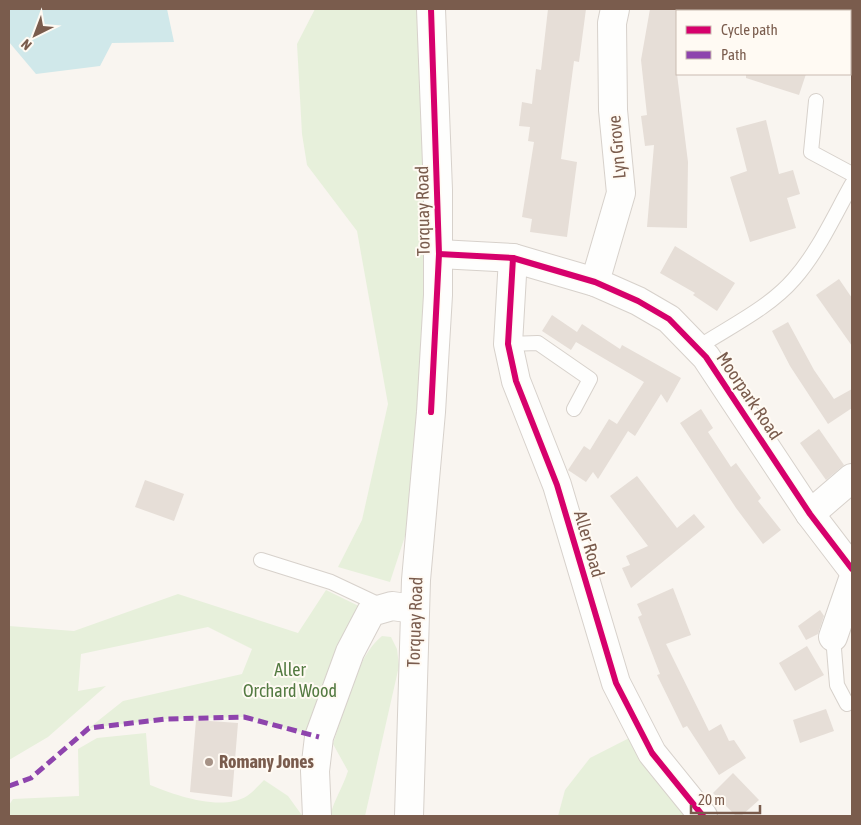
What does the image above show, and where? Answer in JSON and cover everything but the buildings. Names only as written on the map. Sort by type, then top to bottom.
[{"type":"street","name":"Torquay Road","points":[[409,816],[415,609],[430,412],[439,254],[431,9]]},
{"type":"street","name":"Lyn Grove","points":[[595,282],[621,193],[614,110],[612,23],[615,9]]},
{"type":"street","name":"Moorpark Road","points":[[439,254],[513,258],[595,282],[638,301],[669,319],[706,358],[810,514],[852,569]]},
{"type":"street","name":"Aller Road","points":[[513,258],[508,344],[516,381],[557,485],[616,683],[652,753],[703,816]]},
{"type":"street","points":[[810,514],[852,478]]},
{"type":"street","points":[[833,636],[852,582]]},
{"type":"street","points":[[317,816],[315,770],[319,737],[350,652],[371,612],[392,606],[415,609]]},
{"type":"lane","points":[[816,101],[812,152],[852,174]]},
{"type":"lane","points":[[697,348],[767,303],[794,279],[820,242],[852,184]]},
{"type":"lane","points":[[508,344],[538,344],[590,379],[574,409]]},
{"type":"lane","points":[[261,560],[331,582],[385,608]]},
{"type":"lane","points":[[833,636],[837,685],[839,694],[847,704]]},
{"type":"green space","points":[[315,9],[431,9],[438,190],[407,530],[390,582],[338,567],[362,520],[388,404],[357,231],[307,165],[302,134],[297,44]]},
{"type":"green space","name":"Aller Orchard Wood","points":[[326,590],[371,612],[319,737],[244,717],[166,719],[89,728],[123,701],[242,674],[252,649],[208,627],[81,654],[78,691],[106,686],[48,737],[9,760],[9,626],[74,631],[178,594],[298,633]]},
{"type":"green space","points":[[382,636],[391,637],[397,649],[399,666],[365,816],[330,816],[348,771],[333,744],[346,701],[358,671],[364,658]]},
{"type":"green space","points":[[641,732],[704,816],[558,816],[565,790],[590,758]]},
{"type":"green space","points":[[146,733],[150,785],[198,800],[224,802],[236,801],[247,796],[264,780],[288,796],[301,814],[307,816],[9,816],[9,805],[13,799],[79,796],[78,749],[97,738]]},
{"type":"water","points":[[9,9],[167,9],[174,42],[112,43],[100,66],[36,74],[9,42]]},
{"type":"marked path","points":[[9,786],[31,778],[89,728],[166,719],[244,717],[319,737]]},
{"type":"cycle path","points":[[431,9],[439,254],[431,412]]},
{"type":"cycle path","points":[[439,254],[513,258],[595,282],[638,301],[669,319],[706,357],[810,514],[852,569]]},
{"type":"cycle path","points":[[513,258],[508,344],[516,381],[557,485],[616,683],[652,753],[703,816]]},
{"type":"place","name":"Romany Jones","points":[[209,762]]}]
